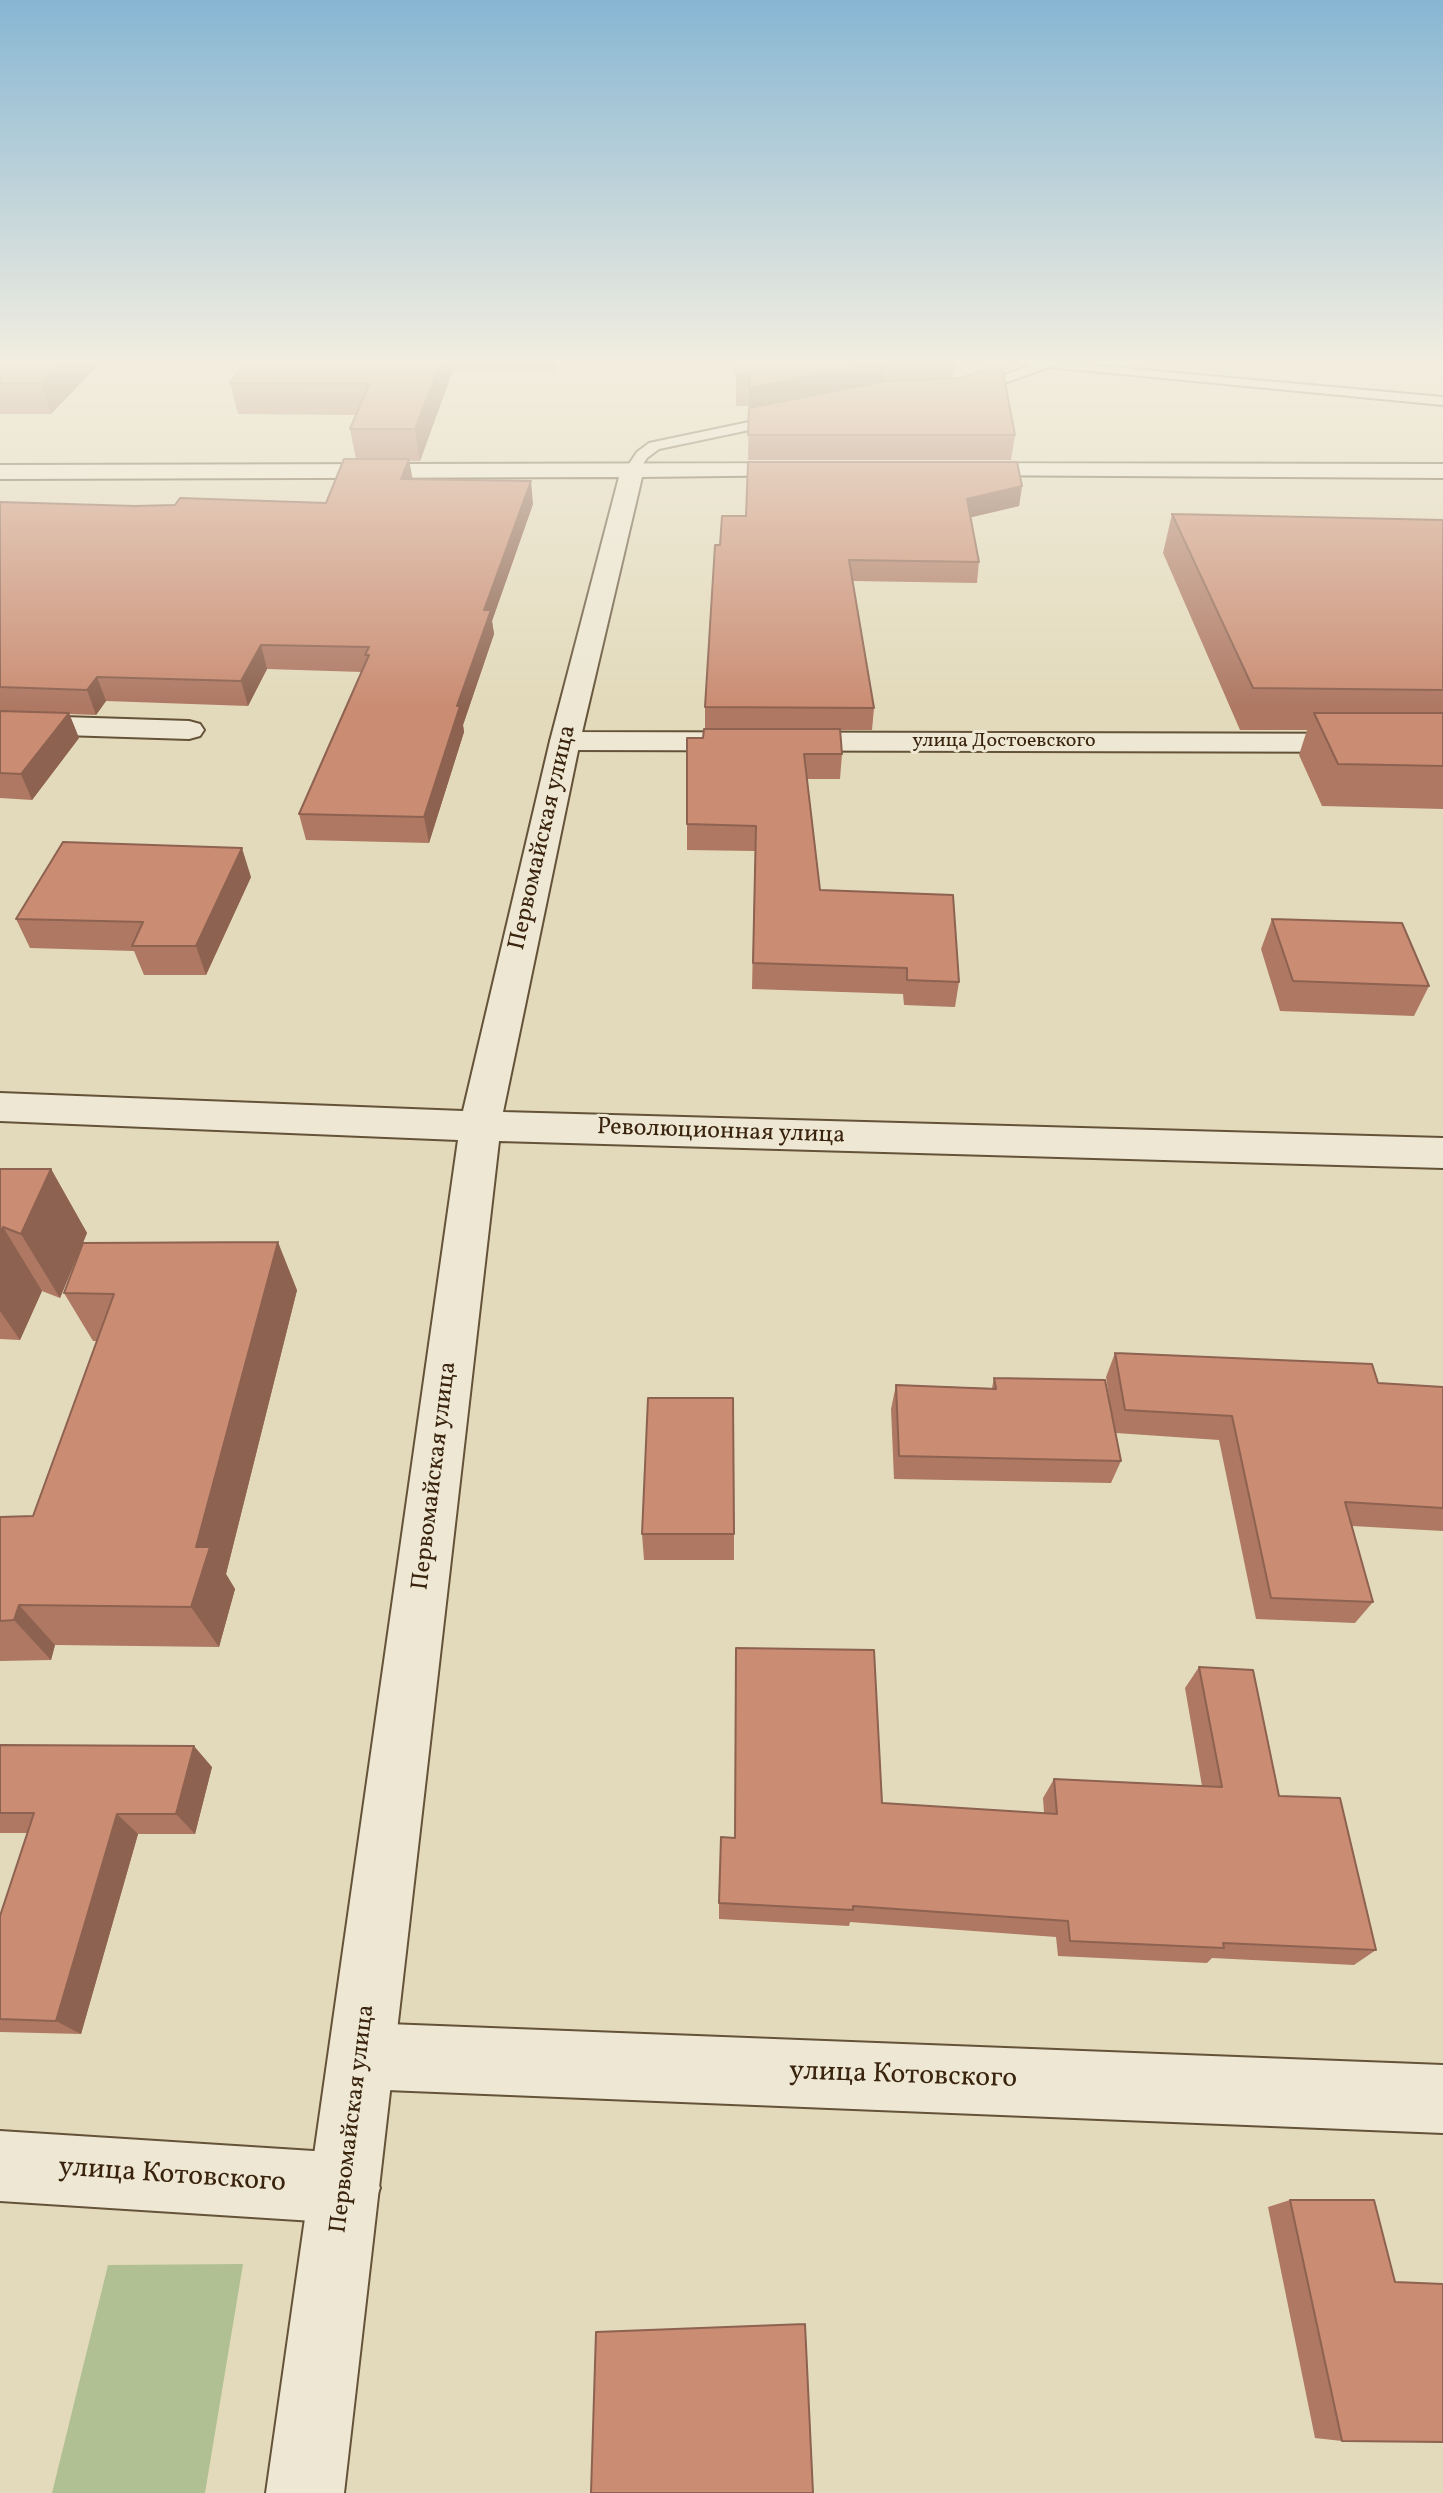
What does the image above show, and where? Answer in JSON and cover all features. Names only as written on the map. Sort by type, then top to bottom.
[{"type":"street","name":"Первомайская улица","points":[[305,2493],[480,1126],[565,741],[631,475]]},
{"type":"street","points":[[0,724],[189,730]]},
{"type":"street","name":"улица Достоевского","points":[[565,741],[1443,743]]},
{"type":"street","name":"Революционная улица","points":[[0,1107],[480,1126],[1443,1153]]},
{"type":"street","name":"улица Котовского","points":[[362,2056],[1443,2099]]},
{"type":"street","name":"улица Котовского","points":[[0,2166],[345,2188]]},
{"type":"green space","points":[[243,2264],[205,2493],[52,2493],[108,2265]]},
{"type":"building","points":[[337,475],[531,481],[484,610],[491,610],[457,706],[460,706],[424,817],[299,814],[369,655],[365,655],[369,647],[261,645],[241,681],[97,677],[87,690],[0,687],[0,502],[135,506],[175,505],[180,498],[326,503]]},
{"type":"building","points":[[748,475],[1020,475],[1022,486],[967,499],[979,562],[849,560],[874,708],[705,707],[715,545],[720,545],[722,516],[746,516]]},
{"type":"building","points":[[1172,514],[1443,520],[1443,690],[1253,688]]},
{"type":"building","points":[[0,711],[69,713],[21,774],[0,773]]},
{"type":"building","points":[[1314,713],[1443,713],[1443,766],[1338,764]]},
{"type":"building","points":[[704,729],[840,729],[842,754],[804,754],[820,890],[953,895],[959,982],[907,980],[907,968],[753,963],[756,826],[687,824],[687,738],[703,738]]},
{"type":"building","points":[[63,842],[242,848],[196,946],[132,946],[143,922],[16,919]]},
{"type":"building","points":[[1272,919],[1402,923],[1429,986],[1293,981]]},
{"type":"building","points":[[0,1169],[51,1169],[21,1234],[3,1227],[0,1233]]},
{"type":"building","points":[[278,1242],[196,1547],[210,1547],[191,1607],[19,1605],[14,1620],[0,1621],[0,1517],[33,1516],[114,1294],[64,1293],[83,1243]]},
{"type":"building","points":[[1115,1353],[1372,1364],[1378,1383],[1443,1387],[1443,1508],[1345,1502],[1373,1602],[1271,1598],[1232,1416],[1125,1410]]},
{"type":"building","points":[[994,1378],[1105,1380],[1121,1461],[899,1456],[896,1385],[996,1389]]},
{"type":"building","points":[[648,1398],[733,1398],[734,1534],[642,1534]]},
{"type":"building","points":[[736,1648],[874,1650],[882,1803],[1057,1814],[1054,1779],[1222,1787],[1199,1667],[1253,1670],[1279,1796],[1340,1798],[1376,1950],[1223,1943],[1224,1948],[1070,1941],[1068,1921],[853,1906],[853,1910],[719,1903],[721,1837],[735,1838]]},
{"type":"building","points":[[0,1745],[194,1746],[176,1814],[117,1814],[56,2021],[0,2019],[0,1916],[34,1813],[0,1813]]},
{"type":"building","points":[[1290,2200],[1374,2200],[1395,2282],[1443,2284],[1443,2442],[1342,2441]]},
{"type":"building","points":[[805,2324],[813,2493],[591,2493],[596,2332]]}]
